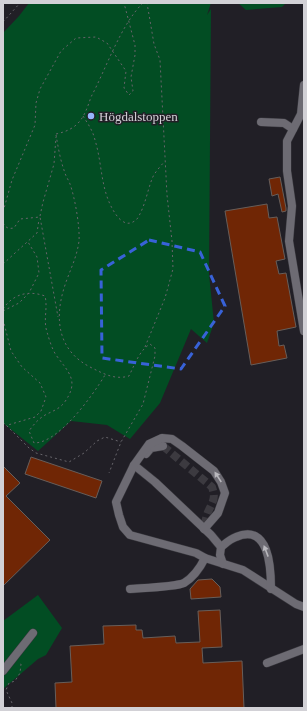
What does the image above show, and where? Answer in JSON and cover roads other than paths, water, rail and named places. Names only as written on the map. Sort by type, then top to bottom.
[{"type":"lane","points":[[304,85],[301,114],[287,141],[288,171],[292,206],[289,241],[304,330]]},
{"type":"lane","points":[[262,122],[284,123],[293,129]]},
{"type":"lane","points":[[204,529],[218,513],[225,493],[221,482],[214,471],[172,439],[162,438],[149,444],[134,465],[116,502],[124,527],[130,535],[196,553],[205,558],[244,570],[271,589],[296,604],[304,606]]},
{"type":"lane","points":[[134,465],[151,448],[163,446]]},
{"type":"lane","points":[[134,465],[155,482],[221,547]]},
{"type":"lane","points":[[223,564],[220,554],[221,547],[234,537],[243,534],[252,534],[261,540],[266,548],[271,571],[271,589]]},
{"type":"lane","points":[[130,589],[184,583],[198,570],[205,558]]},
{"type":"lane","points":[[3,671],[33,633]]},
{"type":"lane","points":[[267,663],[304,649]]},
{"type":"tunnel","points":[[163,446],[212,487],[214,494],[213,500],[207,514],[204,529]]},
{"type":"place","name":"Högdalstoppen","points":[[91,116]]}]
